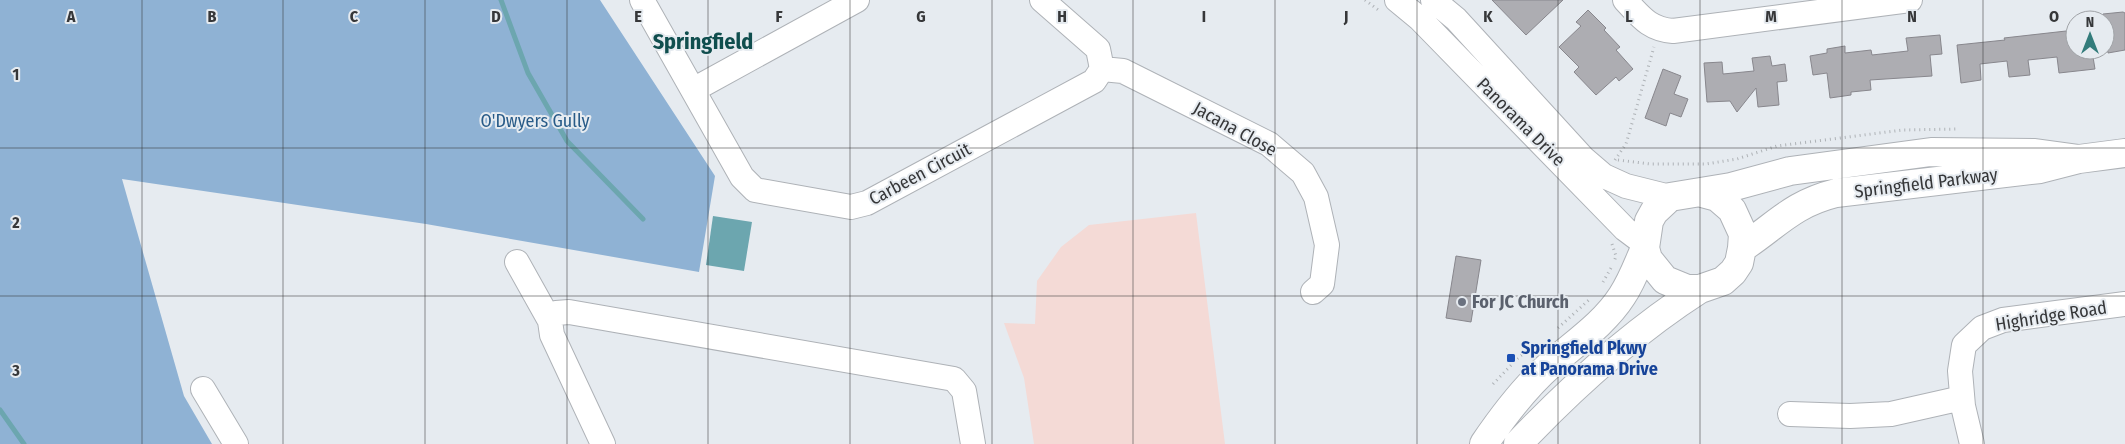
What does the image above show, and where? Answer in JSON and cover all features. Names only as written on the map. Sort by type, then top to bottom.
[{"type":"main road","points":[[1484,444],[1518,398],[1550,366],[1575,346],[1622,298],[1645,246],[1649,221],[1654,212],[1670,197],[1702,193],[1790,171],[1931,152],[2035,153],[2079,159]]},
{"type":"main road","name":"Springfield Parkway","points":[[1742,248],[1762,236],[1780,219],[1817,198],[1836,193],[2040,169],[2079,159],[2125,153]]},
{"type":"main road","points":[[1518,444],[1613,354],[1659,316],[1700,289],[1723,281],[1733,272],[1739,263],[1744,234],[1732,210],[1716,197],[1702,193]]},
{"type":"main road","points":[[1645,246],[1648,259],[1665,280],[1687,289],[1700,289]]},
{"type":"street","name":"Carbeen Circuit","points":[[642,0],[742,177],[755,190],[851,207],[867,203],[1094,81],[1102,69]]},
{"type":"street","points":[[693,90],[857,0]]},
{"type":"street","points":[[1042,0],[1098,49],[1102,69]]},
{"type":"street","name":"Panorama Drive","points":[[1433,0],[1456,19],[1583,158],[1604,176],[1626,186],[1670,197]]},
{"type":"street","points":[[1625,0],[1648,24],[1660,30],[1673,31],[1910,0]]},
{"type":"street","name":"Panorama Drive","points":[[1392,8],[1420,19],[1625,229],[1645,246]]},
{"type":"street","name":"Jacana Close","points":[[1102,69],[1124,71],[1269,144],[1303,173],[1316,197],[1327,245],[1322,284],[1313,292]]},
{"type":"street","points":[[517,262],[550,322],[552,335],[603,444]]},
{"type":"street","name":"Highridge Road","points":[[1972,444],[1962,398],[1960,371],[1964,346],[1982,328],[2003,320],[2125,304]]},
{"type":"street","points":[[550,322],[556,313],[569,312],[940,375],[954,379],[964,391],[973,444]]},
{"type":"street","points":[[203,389],[236,444]]},
{"type":"street","points":[[1790,414],[1870,416],[1891,414],[1962,398]]},
{"type":"path","points":[[1365,0],[1392,8]]},
{"type":"path","points":[[1614,159],[1626,144],[1660,30]]},
{"type":"path","points":[[1614,159],[1650,164],[1706,164],[1737,159],[1777,146],[1903,130]]},
{"type":"path","points":[[1614,159],[1634,167]]},
{"type":"path","points":[[1602,284],[1616,256],[1608,236]]},
{"type":"path","points":[[1552,333],[1593,296]]},
{"type":"path","points":[[1494,384],[1520,356],[1546,339]]},
{"type":"shaded area","points":[[1196,213],[1225,444],[1034,444],[1024,378],[1004,323],[1035,324],[1037,281],[1061,247],[1089,225]]},
{"type":"shaded area","points":[[713,216],[752,222],[744,271],[706,265]]},
{"type":"green space","name":"O'Dwyers Gully","points":[[0,0],[600,0],[715,176],[699,272],[426,224],[122,179],[184,396],[212,444],[0,444]]},
{"type":"building","points":[[1492,0],[1563,0],[1526,35]]},
{"type":"building","points":[[1588,10],[1606,28],[1604,30],[1620,47],[1616,50],[1633,69],[1619,81],[1616,77],[1596,95],[1574,72],[1579,67],[1559,47],[1581,26],[1576,22]]},
{"type":"building","points":[[2115,13],[2125,13],[2125,50],[2115,52]]},
{"type":"building","points":[[2065,31],[2065,60],[2094,60],[2095,69],[2059,73],[2057,57],[2028,60],[2030,75],[2009,77],[2007,61],[1980,64],[1981,80],[1961,83],[1957,45],[2005,40],[2004,38]]},
{"type":"building","points":[[1940,35],[1942,54],[1930,55],[1932,76],[1870,80],[1871,90],[1851,92],[1851,95],[1830,98],[1827,73],[1813,75],[1810,56],[1827,53],[1827,49],[1845,46],[1845,53],[1871,50],[1872,55],[1908,51],[1906,38]]},
{"type":"building","points":[[1770,56],[1772,66],[1785,64],[1787,81],[1777,82],[1779,105],[1758,107],[1756,88],[1737,112],[1730,101],[1707,102],[1704,63],[1722,62],[1723,74],[1754,71],[1752,58]]},
{"type":"building","points":[[1663,69],[1681,76],[1674,94],[1688,99],[1681,117],[1670,113],[1666,126],[1645,118]]},
{"type":"building","name":"For JC Church","points":[[1456,256],[1481,260],[1471,322],[1446,318]]},
{"type":"waterway","points":[[501,0],[528,73],[567,141],[643,219]]},
{"type":"waterway","points":[[0,410],[24,444]]},
{"type":"place","name":"For JC Church","points":[[1462,302]]},
{"type":"place","name":"Springfield Pkwy at Panorama Drive","points":[[1511,358]]},
{"type":"district","name":"Springfield","points":[[703,41]]}]
